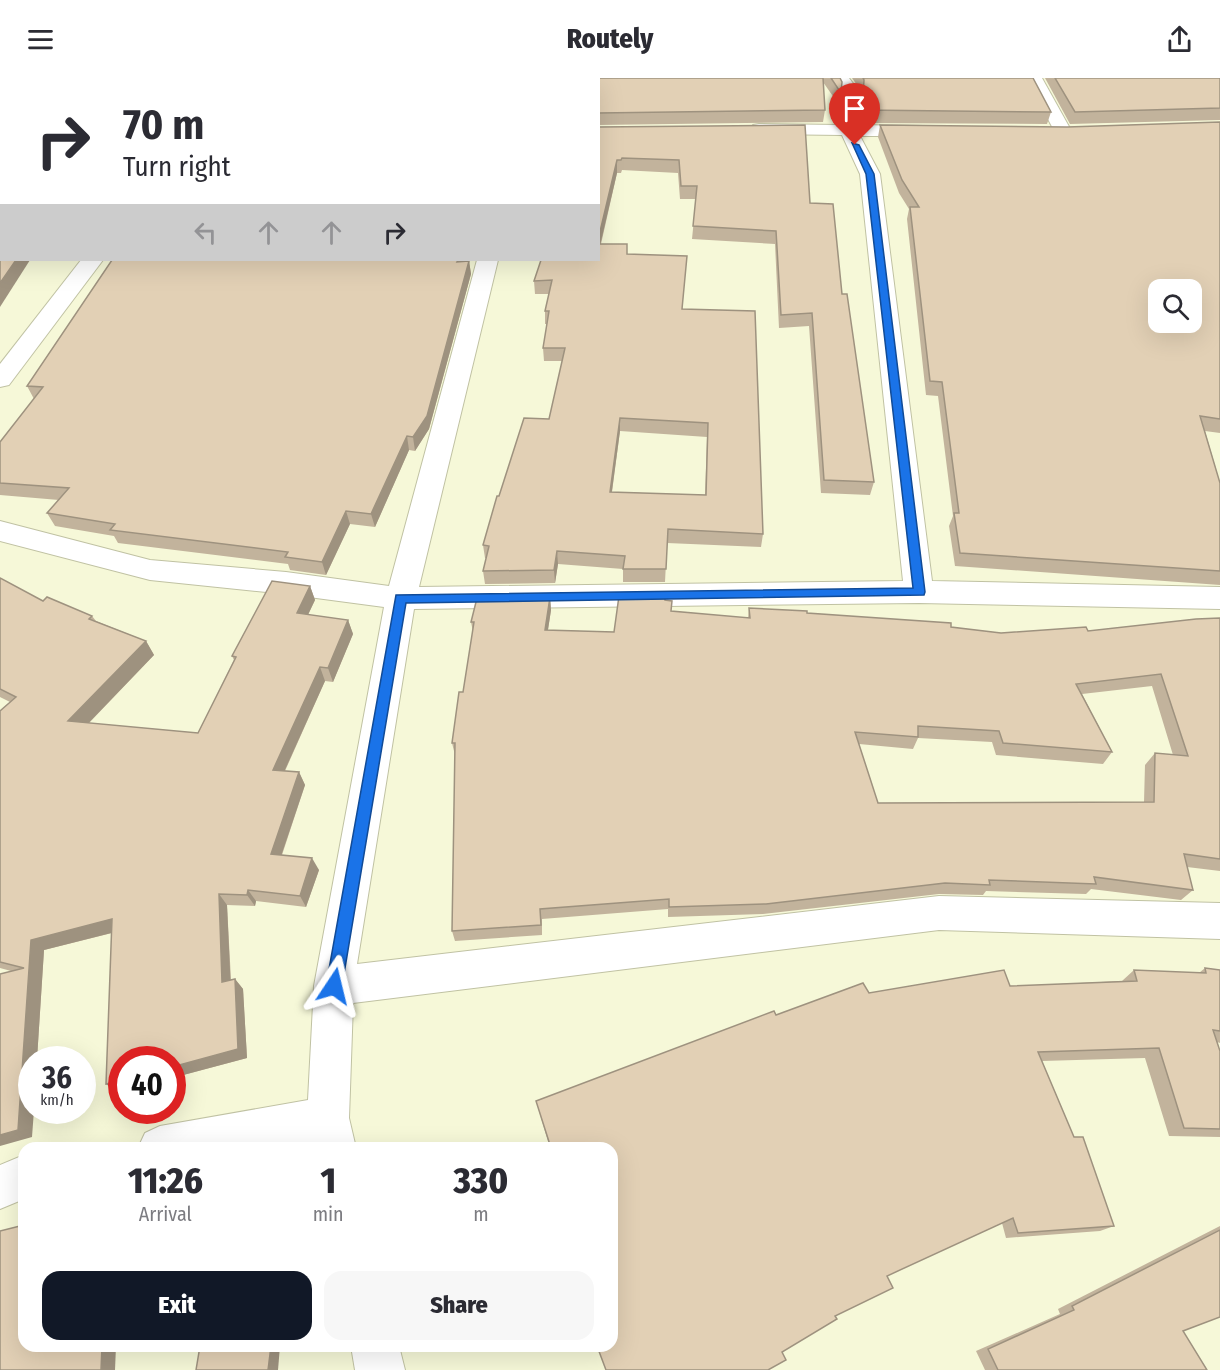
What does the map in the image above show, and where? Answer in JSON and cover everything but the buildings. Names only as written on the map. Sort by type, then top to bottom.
[{"type":"street","points":[[841,78],[851,93],[848,130],[870,174],[919,592]]},
{"type":"street","points":[[1034,78],[1063,132]]},
{"type":"street","points":[[737,129],[944,131]]},
{"type":"street","points":[[1039,132],[1086,131]]},
{"type":"street","points":[[0,380],[91,261]]},
{"type":"street","points":[[228,1142],[331,1133],[334,986],[401,598],[488,261]]},
{"type":"street","points":[[1,533],[150,570],[286,583],[401,598],[919,592],[1220,598]]},
{"type":"street","points":[[334,986],[939,913],[1220,921]]},
{"type":"street","points":[[0,1187],[18,1180]]},
{"type":"street","points":[[376,1352],[380,1370]]},
{"type":"route","points":[[334,986],[401,598],[919,592],[870,174],[855,145]]}]
